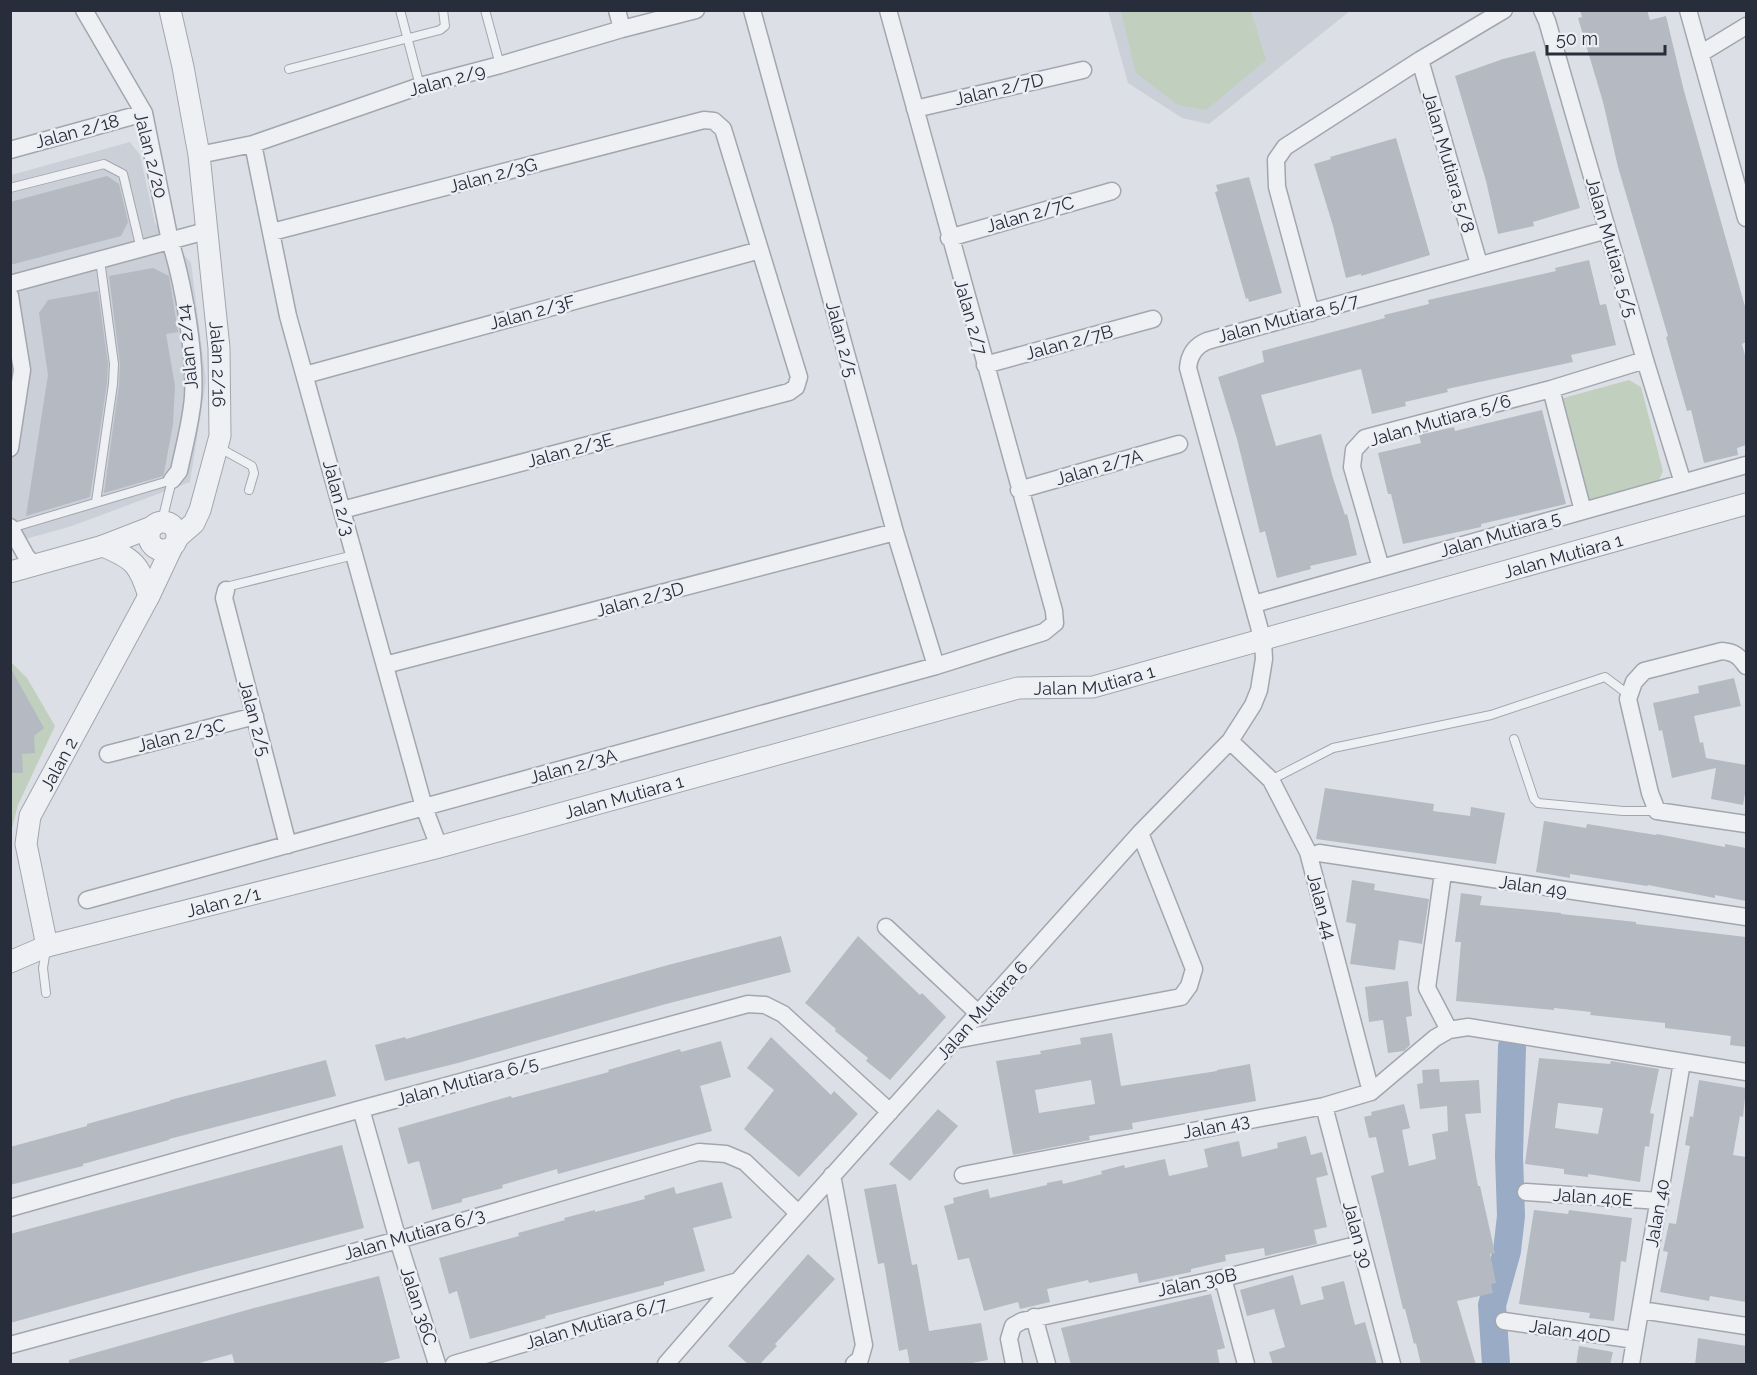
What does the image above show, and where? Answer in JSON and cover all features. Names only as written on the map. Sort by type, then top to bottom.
[{"type":"street","name":"Jalan 2/20","points":[[84,10],[144,113],[170,241]]},
{"type":"street","name":"Jalan 2/16","points":[[162,534],[194,523],[220,435],[219,348],[199,155],[170,10]]},
{"type":"street","points":[[617,10],[622,28]]},
{"type":"street","name":"Jalan 2/9","points":[[199,155],[253,144],[420,86],[500,65],[622,28],[696,10]]},
{"type":"street","name":"Jalan 2/5","points":[[752,10],[895,532],[936,666]]},
{"type":"street","name":"Jalan 2/7","points":[[888,10],[949,238],[1054,611],[1055,623]]},
{"type":"street","points":[[1311,313],[1277,187],[1275,165],[1278,154],[1284,147],[1420,60],[1504,10]]},
{"type":"street","name":"Jalan Mutiara 5/5","points":[[1542,10],[1683,483]]},
{"type":"street","points":[[1688,10],[1742,188],[1746,218]]},
{"type":"street","points":[[1700,54],[1746,26]]},
{"type":"street","name":"Jalan Mutiara 5/8","points":[[1420,60],[1479,264]]},
{"type":"street","name":"Jalan 2/7D","points":[[915,109],[1083,70]]},
{"type":"street","name":"Jalan 2/18","points":[[10,150],[144,113]]},
{"type":"street","name":"Jalan 2/3G","points":[[272,232],[704,120],[714,121],[723,129],[760,250]]},
{"type":"street","name":"Jalan 2/3","points":[[253,144],[288,315],[424,807],[439,847]]},
{"type":"street","name":"Jalan 2/7C","points":[[949,238],[1112,191]]},
{"type":"street","name":"Jalan Mutiara 5/7","points":[[1263,641],[1188,363],[1196,347],[1207,341],[1607,230]]},
{"type":"street","points":[[10,284],[206,231]]},
{"type":"street","name":"Jalan 2/14","points":[[170,241],[176,260],[190,342],[193,398],[179,471],[172,480]]},
{"type":"street","name":"Jalan 2/3F","points":[[305,375],[760,250]]},
{"type":"street","name":"Jalan 2/3E","points":[[342,510],[789,392],[796,387],[799,377],[760,250]]},
{"type":"street","points":[[10,296],[16,371],[11,448]]},
{"type":"street","name":"Jalan 2/7B","points":[[985,365],[1153,319]]},
{"type":"street","name":"Jalan Mutiara 5/6","points":[[1381,568],[1352,467],[1354,450],[1365,438],[1551,389],[1645,360]]},
{"type":"street","points":[[1551,389],[1583,511]]},
{"type":"street","name":"Jalan 2/7A","points":[[1019,490],[1179,444]]},
{"type":"street","name":"Jalan Mutiara 5","points":[[1254,604],[1746,465]]},
{"type":"street","name":"Jalan Mutiara 1","points":[[439,847],[1018,688],[1093,687],[1746,504]]},
{"type":"street","points":[[11,527],[26,556],[35,566]]},
{"type":"street","name":"Jalan 2/3D","points":[[385,665],[895,532]]},
{"type":"street","points":[[10,572],[103,546],[162,534]]},
{"type":"street","name":"Jalan 2","points":[[47,946],[26,844],[30,816],[149,596],[162,534]]},
{"type":"street","points":[[103,546],[126,555],[137,566],[149,596]]},
{"type":"street","name":"Jalan 2/5","points":[[226,590],[224,597],[288,845]]},
{"type":"street","name":"Jalan 2/3A","points":[[87,900],[936,666],[1044,632],[1055,623]]},
{"type":"street","name":"Jalan Mutiara 6","points":[[666,1365],[798,1213],[1140,833],[1230,741],[1253,705],[1259,690],[1264,659],[1263,641]]},
{"type":"street","points":[[1746,666],[1740,656],[1731,651],[1722,651],[1644,671],[1634,682],[1629,697],[1650,793],[1657,811],[1746,824]]},
{"type":"street","name":"Jalan 2/3C","points":[[108,754],[255,716]]},
{"type":"street","name":"Jalan 44","points":[[1230,741],[1271,780],[1308,852],[1371,1092]]},
{"type":"street","points":[[955,1040],[1181,997],[1189,986],[1194,969],[1140,833]]},
{"type":"street","name":"Jalan 2/1","points":[[10,962],[47,946],[439,847]]},
{"type":"street","name":"Jalan 49","points":[[1319,853],[1746,917]]},
{"type":"street","points":[[1443,873],[1427,988],[1449,1030],[1468,1027],[1746,1072]]},
{"type":"street","points":[[886,927],[979,1014]]},
{"type":"street","name":"Jalan Mutiara 6/5","points":[[10,1208],[361,1109],[748,1004],[765,1005],[783,1014],[890,1112]]},
{"type":"street","name":"Jalan 43","points":[[963,1175],[1324,1106],[1371,1092],[1435,1038],[1449,1030]]},
{"type":"street","name":"Jalan 40","points":[[1632,1365],[1682,1062]]},
{"type":"street","name":"Jalan 30","points":[[1324,1106],[1392,1365]]},
{"type":"street","name":"Jalan 36C","points":[[361,1109],[398,1240],[437,1365]]},
{"type":"street","name":"Jalan Mutiara 6/3","points":[[10,1345],[398,1240],[699,1152],[726,1154],[745,1162],[798,1213]]},
{"type":"street","points":[[832,1175],[864,1345],[860,1359],[854,1365]]},
{"type":"street","name":"Jalan 40E","points":[[1526,1192],[1660,1201]]},
{"type":"street","name":"Jalan 30B","points":[[1034,1317],[1223,1278],[1360,1244]]},
{"type":"street","points":[[1223,1278],[1246,1365]]},
{"type":"street","name":"Jalan Mutiara 6/7","points":[[454,1365],[738,1281]]},
{"type":"street","points":[[1641,1310],[1746,1326]]},
{"type":"street","points":[[1014,1365],[1009,1339],[1012,1326],[1034,1317],[1047,1365]]},
{"type":"street","name":"Jalan 40D","points":[[1504,1321],[1635,1340]]},
{"type":"lane","points":[[400,10],[420,86]]},
{"type":"lane","points":[[289,69],[440,30],[445,26],[443,10]]},
{"type":"lane","points":[[485,10],[500,65]]},
{"type":"lane","points":[[10,188],[104,164],[123,174],[141,249]]},
{"type":"lane","points":[[96,502],[114,364],[100,260]]},
{"type":"lane","points":[[218,447],[252,466],[254,473],[249,490]]},
{"type":"lane","points":[[11,527],[172,480]]},
{"type":"lane","name":"Jalan 2/14","points":[[162,534],[172,480]]},
{"type":"lane","points":[[226,590],[230,586],[354,555]]},
{"type":"lane","points":[[1271,780],[1333,748],[1491,715],[1605,677],[1629,697]]},
{"type":"lane","points":[[1514,739],[1534,799],[1538,803],[1623,812],[1657,811]]},
{"type":"lane","points":[[46,993],[44,968],[47,946]]},
{"type":"shaded area","points":[[1108,11],[1350,11],[1209,124],[1182,118],[1128,83]]},
{"type":"shaded area","points":[[130,142],[140,155],[155,223],[191,263],[206,381],[190,482],[72,526],[11,543],[11,175]]},
{"type":"green space","points":[[1121,11],[1251,11],[1266,60],[1206,110],[1178,105],[1136,73]]},
{"type":"green space","points":[[1629,380],[1641,387],[1663,471],[1657,484],[1589,501],[1560,399]]},
{"type":"green space","points":[[11,662],[27,678],[55,726],[18,805],[11,832]]},
{"type":"building","points":[[1580,10],[1647,10],[1650,20],[1666,16],[1684,91],[1746,310],[1746,342],[1742,344],[1746,359],[1746,445],[1737,448],[1738,455],[1704,463],[1691,410],[1687,411],[1666,337],[1668,336],[1618,167],[1603,102],[1578,18],[1582,17]]},
{"type":"building","points":[[1535,51],[1580,208],[1533,222],[1534,226],[1498,234],[1486,181],[1455,76],[1503,59]]},
{"type":"building","points":[[1396,138],[1430,255],[1361,276],[1361,274],[1346,278],[1314,164],[1331,159],[1330,157]]},
{"type":"building","points":[[107,176],[119,184],[128,222],[121,236],[10,265],[10,202]]},
{"type":"building","points":[[1249,177],[1282,293],[1249,302],[1248,298],[1246,299],[1215,192],[1218,191],[1216,185]]},
{"type":"building","points":[[1589,260],[1600,305],[1606,304],[1616,345],[1571,355],[1573,362],[1447,389],[1448,392],[1405,402],[1406,406],[1372,414],[1361,369],[1261,395],[1276,446],[1321,434],[1345,515],[1347,514],[1357,555],[1310,566],[1311,569],[1277,578],[1265,531],[1260,533],[1237,439],[1218,377],[1264,362],[1262,351],[1385,318],[1384,315],[1429,304],[1428,300],[1556,271],[1555,268]]},
{"type":"building","points":[[153,268],[169,276],[178,332],[166,334],[175,386],[173,424],[164,473],[163,476],[104,493],[120,364],[109,276]]},
{"type":"building","points":[[98,291],[108,364],[90,497],[26,516],[48,375],[39,313],[48,300]]},
{"type":"building","points":[[1542,410],[1566,504],[1481,524],[1481,527],[1403,544],[1378,453],[1421,443],[1419,435],[1454,427],[1455,431]]},
{"type":"building","points":[[10,667],[44,728],[34,736],[35,753],[22,754],[23,773],[10,773]]},
{"type":"building","points":[[1734,678],[1741,706],[1694,716],[1706,758],[1746,765],[1743,805],[1711,799],[1716,768],[1672,778],[1662,730],[1659,731],[1653,703],[1699,693],[1698,686]]},
{"type":"building","points":[[1325,788],[1434,804],[1433,811],[1470,816],[1471,807],[1505,813],[1496,864],[1316,839]]},
{"type":"building","points":[[1544,821],[1586,828],[1587,824],[1725,847],[1725,844],[1746,848],[1746,901],[1570,874],[1570,878],[1536,872]]},
{"type":"building","points":[[1352,880],[1375,884],[1374,890],[1429,899],[1422,944],[1399,940],[1395,970],[1350,964],[1356,924],[1346,922]]},
{"type":"building","points":[[1461,893],[1482,896],[1480,905],[1746,937],[1746,1047],[1730,1045],[1731,1036],[1665,1028],[1665,1023],[1590,1015],[1591,1012],[1554,1008],[1554,1010],[1456,1001],[1461,942],[1455,942]]},
{"type":"building","points":[[781,936],[791,972],[385,1081],[375,1045],[405,1037],[406,1039],[668,965]]},
{"type":"building","points":[[858,936],[946,1017],[890,1080],[866,1061],[868,1058],[805,1003]]},
{"type":"building","points":[[1408,981],[1412,1016],[1406,1017],[1410,1045],[1404,1051],[1388,1053],[1383,1020],[1369,1022],[1365,987]]},
{"type":"building","points":[[1112,1033],[1121,1086],[1250,1064],[1256,1101],[1132,1123],[1133,1129],[1089,1136],[1090,1140],[1013,1155],[996,1061],[1041,1054],[1040,1051],[1081,1044],[1080,1038]],"holes":[[[1091,1080],[1095,1104],[1039,1113],[1035,1090]]]},
{"type":"building","points":[[771,1037],[831,1095],[834,1091],[858,1114],[799,1177],[744,1129],[774,1090],[747,1068]]},
{"type":"building","points":[[721,1041],[731,1077],[700,1086],[712,1131],[558,1174],[557,1169],[502,1185],[503,1188],[432,1210],[419,1161],[408,1164],[398,1128],[511,1096],[512,1098],[609,1072],[608,1070],[680,1049],[681,1052]]},
{"type":"building","points":[[1539,1058],[1610,1064],[1611,1061],[1659,1069],[1650,1113],[1654,1114],[1649,1147],[1645,1146],[1640,1182],[1588,1174],[1588,1177],[1564,1174],[1564,1169],[1525,1164]],"holes":[[[1558,1103],[1603,1108],[1598,1134],[1555,1128]]]},
{"type":"building","points":[[326,1060],[336,1096],[169,1139],[83,1164],[83,1166],[10,1185],[10,1147],[170,1100]]},
{"type":"building","points":[[1439,1069],[1440,1082],[1479,1080],[1481,1113],[1465,1114],[1478,1186],[1480,1186],[1495,1253],[1490,1254],[1496,1283],[1491,1284],[1493,1293],[1457,1301],[1476,1365],[1421,1365],[1416,1343],[1414,1344],[1405,1309],[1403,1309],[1371,1176],[1384,1172],[1376,1137],[1369,1138],[1364,1117],[1372,1115],[1371,1112],[1404,1104],[1410,1128],[1402,1130],[1409,1166],[1436,1159],[1432,1134],[1448,1131],[1447,1106],[1420,1109],[1417,1084],[1423,1083],[1422,1070]]},
{"type":"building","points":[[1699,1080],[1746,1088],[1743,1117],[1740,1116],[1733,1155],[1746,1157],[1746,1302],[1710,1296],[1709,1301],[1660,1292],[1668,1252],[1663,1251],[1669,1223],[1676,1224],[1690,1146],[1685,1145],[1690,1116],[1693,1117]]},
{"type":"building","points":[[938,1109],[958,1126],[910,1181],[889,1164]]},
{"type":"building","points":[[1306,1136],[1311,1155],[1322,1152],[1328,1175],[1316,1178],[1327,1227],[1314,1230],[1317,1244],[1265,1256],[1264,1248],[1225,1255],[1226,1261],[1191,1269],[1191,1272],[1139,1283],[1137,1273],[1089,1283],[1088,1280],[1047,1289],[1050,1302],[1020,1309],[1018,1302],[984,1311],[969,1258],[958,1260],[944,1206],[954,1203],[953,1198],[988,1189],[990,1198],[1062,1180],[1063,1184],[1102,1174],[1101,1171],[1124,1165],[1125,1168],[1165,1159],[1169,1176],[1208,1167],[1204,1149],[1239,1141],[1242,1157],[1278,1148],[1277,1143]]},
{"type":"building","points":[[342,1145],[364,1228],[10,1323],[10,1234]]},
{"type":"building","points":[[722,1182],[732,1218],[693,1228],[705,1271],[664,1282],[664,1285],[545,1316],[546,1318],[470,1339],[457,1291],[449,1294],[439,1258],[519,1236],[518,1233],[565,1220],[564,1218],[645,1199],[644,1196],[674,1187],[676,1194]]},
{"type":"building","points":[[896,1184],[912,1265],[917,1264],[929,1331],[981,1323],[988,1360],[961,1365],[910,1365],[907,1349],[899,1351],[884,1263],[878,1264],[864,1189]]},
{"type":"building","points":[[1534,1210],[1568,1214],[1569,1210],[1632,1218],[1626,1262],[1621,1261],[1614,1321],[1589,1318],[1590,1313],[1519,1304]]},
{"type":"building","points":[[808,1254],[835,1279],[775,1344],[777,1346],[759,1365],[749,1365],[728,1346]]},
{"type":"building","points":[[1293,1275],[1301,1305],[1324,1299],[1321,1287],[1344,1281],[1355,1325],[1365,1322],[1377,1365],[1273,1365],[1269,1352],[1285,1347],[1274,1309],[1247,1316],[1240,1290]]},
{"type":"building","points":[[379,1276],[400,1358],[375,1365],[235,1365],[232,1354],[192,1365],[69,1365],[69,1360],[254,1308]]},
{"type":"building","points":[[1211,1294],[1225,1348],[1217,1350],[1220,1365],[1071,1365],[1061,1328]]},
{"type":"building","points":[[1698,1338],[1746,1346],[1746,1365],[1695,1365]]},
{"type":"building","points":[[1579,1346],[1613,1352],[1610,1365],[1576,1365]]},
{"type":"waterway","points":[[1496,1364],[1492,1305],[1507,1251],[1511,1216],[1509,1156],[1512,1047]]}]
